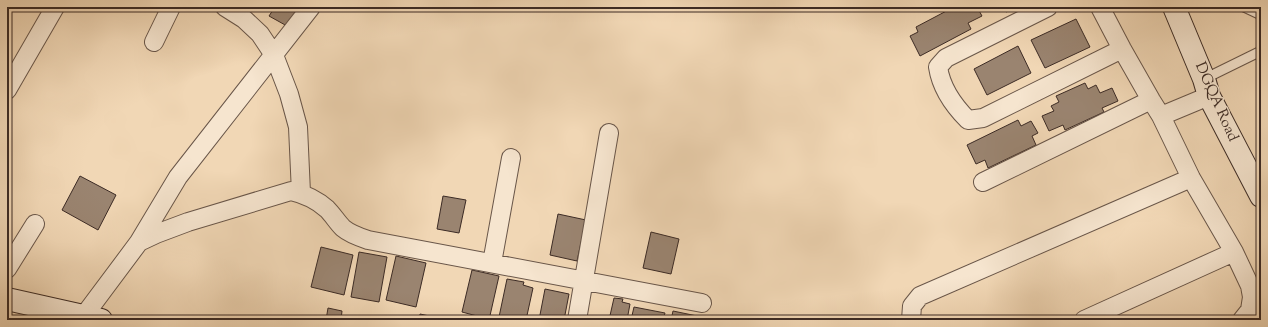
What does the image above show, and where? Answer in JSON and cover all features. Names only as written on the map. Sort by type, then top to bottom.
[{"type":"main road","name":"DGQA Road","points":[[1174,7],[1207,88],[1261,196]]},
{"type":"main road","points":[[7,299],[92,318]]},
{"type":"street","points":[[7,90],[54,7]]},
{"type":"street","points":[[154,42],[171,7]]},
{"type":"street","points":[[225,7],[244,19],[260,34],[274,55],[289,94],[298,128],[301,193]]},
{"type":"street","points":[[92,318],[178,177],[311,7]]},
{"type":"street","points":[[1048,7],[946,58],[938,67],[940,77],[957,110],[968,120],[983,118],[1122,49]]},
{"type":"street","points":[[1100,7],[1122,49],[1161,116],[1191,178],[1234,252],[1250,286],[1252,296],[1250,310],[1242,320]]},
{"type":"street","points":[[1161,116],[1207,88]]},
{"type":"street","points":[[983,182],[1151,100]]},
{"type":"street","points":[[577,320],[609,133]]},
{"type":"street","points":[[492,263],[511,158]]},
{"type":"street","points":[[911,320],[912,306],[920,296],[1191,178]]},
{"type":"street","points":[[138,242],[170,228],[291,191],[310,197],[327,209],[350,233],[368,240],[702,303]]},
{"type":"street","points":[[7,269],[35,224]]},
{"type":"street","points":[[1084,320],[1234,252]]},
{"type":"lane","points":[[1244,7],[1261,15]]},
{"type":"lane","points":[[1207,88],[1261,51]]},
{"type":"building","points":[[275,7],[301,7],[287,26],[269,16]]},
{"type":"building","points":[[954,7],[963,7],[965,11],[973,7],[977,7],[982,16],[968,23],[971,29],[920,56],[910,36],[918,32],[916,27]]},
{"type":"building","points":[[1004,7],[1017,7],[1006,12]]},
{"type":"building","points":[[1076,19],[1090,47],[1045,68],[1031,40]]},
{"type":"building","points":[[1018,46],[1031,73],[987,95],[974,69]]},
{"type":"building","points":[[1085,83],[1088,89],[1096,85],[1100,93],[1112,88],[1118,101],[1102,108],[1104,112],[1065,130],[1063,125],[1049,131],[1042,116],[1054,111],[1051,106],[1059,102],[1056,96]]},
{"type":"building","points":[[1018,120],[1021,126],[1031,121],[1038,133],[1032,136],[1036,145],[988,168],[985,160],[976,164],[967,145]]},
{"type":"building","points":[[80,176],[116,195],[98,230],[62,210]]},
{"type":"building","points":[[443,196],[466,200],[459,233],[437,229]]},
{"type":"building","points":[[558,214],[586,220],[577,261],[550,255]]},
{"type":"building","points":[[651,232],[679,239],[671,274],[643,268]]},
{"type":"building","points":[[321,247],[353,255],[344,295],[311,287]]},
{"type":"building","points":[[359,252],[387,257],[379,302],[351,297]]},
{"type":"building","points":[[396,256],[426,263],[416,307],[386,300]]},
{"type":"building","points":[[472,270],[499,276],[489,320],[476,318],[477,316],[462,312]]},
{"type":"building","points":[[507,279],[524,282],[523,285],[533,288],[526,320],[513,320],[499,317]]},
{"type":"building","points":[[545,289],[569,294],[564,320],[539,320]]},
{"type":"building","points":[[614,298],[623,299],[622,302],[630,304],[627,320],[609,320]]},
{"type":"building","points":[[634,307],[665,313],[663,320],[631,320]]},
{"type":"building","points":[[328,308],[342,311],[341,320],[326,320]]},
{"type":"building","points":[[673,311],[702,317],[701,320],[671,320]]},
{"type":"building","points":[[420,314],[448,320],[419,320]]}]
